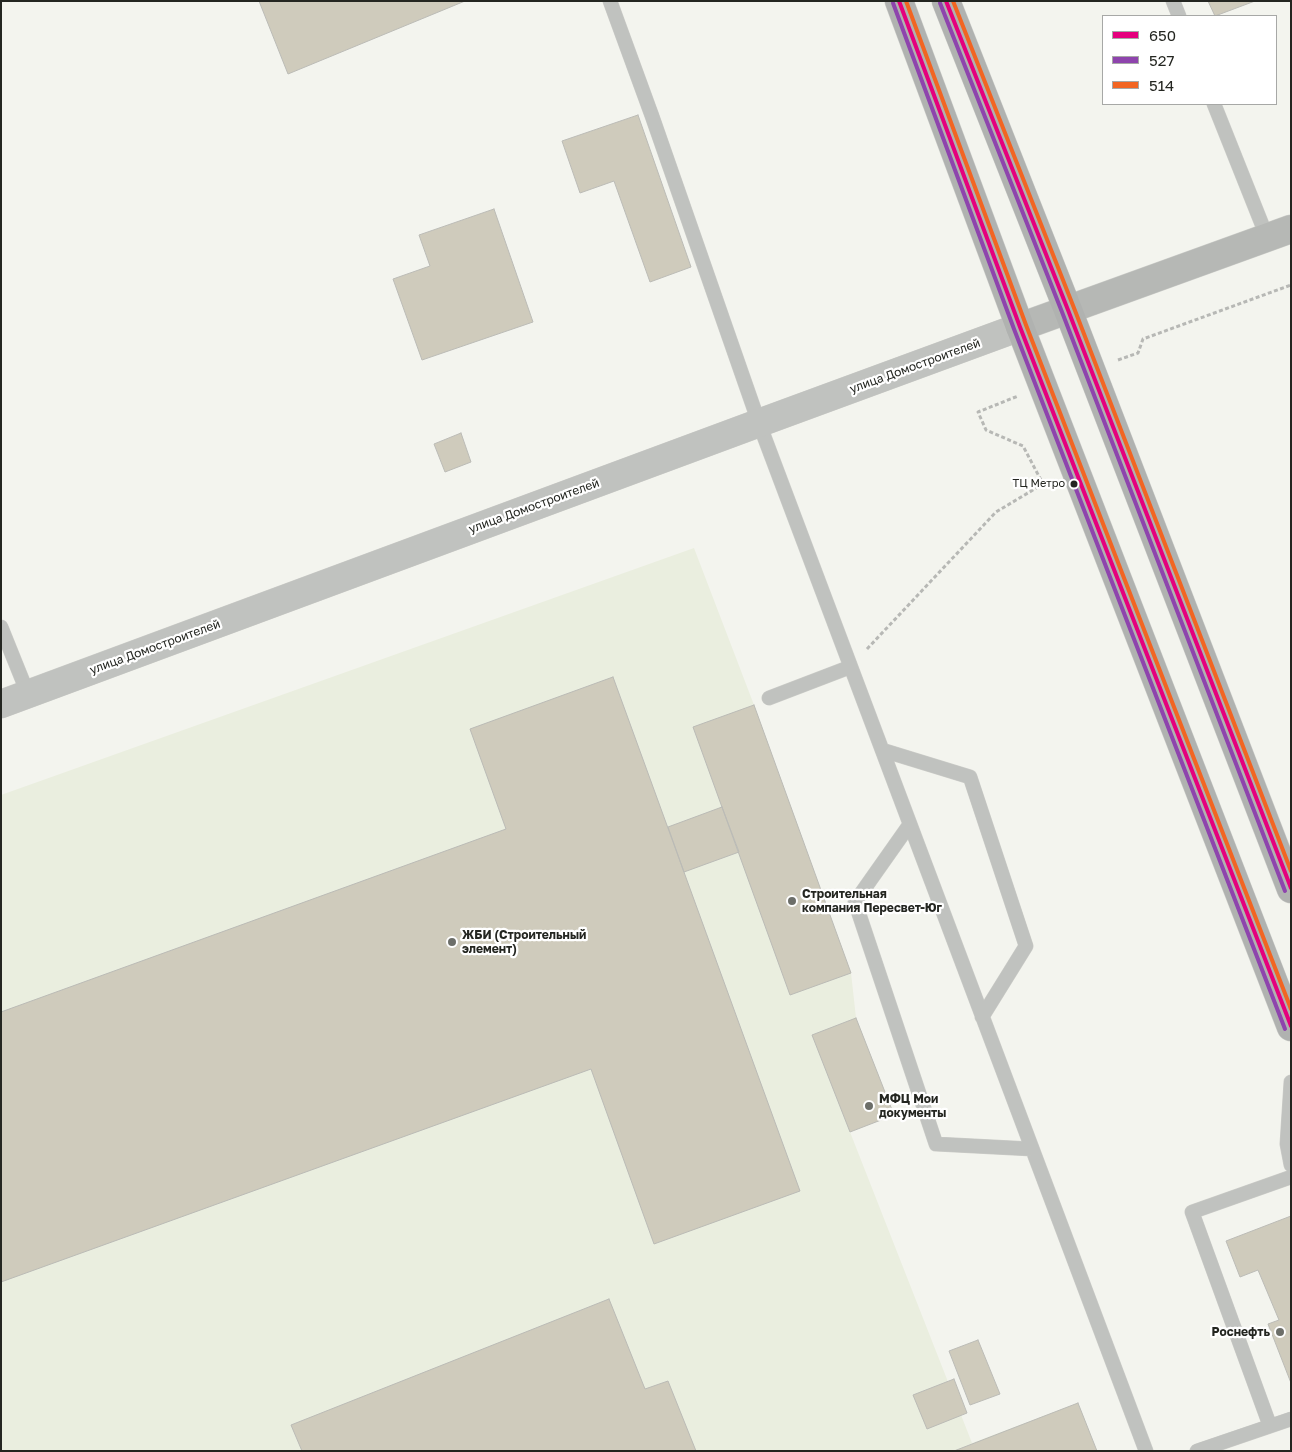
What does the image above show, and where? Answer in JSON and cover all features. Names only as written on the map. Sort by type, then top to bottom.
[{"type":"highway","points":[[899,1],[1020,328],[1291,1027]]},
{"type":"highway","points":[[946,1],[1091,369],[1291,889]]},
{"type":"main road","name":"улица Домостроителей","points":[[1020,328],[1279,233]]},
{"type":"street","name":"улица Домостроителей","points":[[1,704],[758,423],[1020,328]]},
{"type":"lane","points":[[610,1],[652,116],[758,423],[1146,1451]]},
{"type":"lane","points":[[1173,1],[1179,15]]},
{"type":"lane","points":[[1215,105],[1279,233]]},
{"type":"lane","points":[[1,628],[28,694]]},
{"type":"lane","points":[[769,698],[850,667]]},
{"type":"lane","points":[[882,750],[970,778],[1026,946],[982,1017]]},
{"type":"lane","points":[[910,824],[855,902],[936,1144],[1032,1149]]},
{"type":"lane","points":[[1291,1082],[1287,1144],[1291,1165]]},
{"type":"lane","points":[[1270,1426],[1192,1212],[1291,1177]]},
{"type":"lane","points":[[1197,1451],[1291,1419]]},
{"type":"path","points":[[1091,369],[1138,353],[1143,339],[1291,285]]},
{"type":"path","points":[[850,667],[996,512],[1043,484],[1023,446],[986,430],[978,412],[1044,387]]},
{"type":"shaded area","points":[[694,548],[754,705],[851,973],[856,1018],[894,1115],[850,1132],[972,1443],[1078,1403],[1097,1451],[1,1451],[1,795]]},
{"type":"building","points":[[259,1],[465,1],[288,74]]},
{"type":"building","points":[[1208,1],[1255,1],[1218,15],[1215,15]]},
{"type":"building","points":[[638,115],[691,267],[650,282],[614,181],[580,193],[562,141]]},
{"type":"building","points":[[494,209],[533,322],[422,360],[393,279],[430,266],[419,235]]},
{"type":"building","points":[[461,433],[471,462],[445,472],[434,444]]},
{"type":"building","name":"ЖБИ (Строительный элемент)","points":[[613,677],[800,1191],[654,1244],[591,1069],[1,1282],[1,1012],[506,829],[470,729]]},
{"type":"building","points":[[754,705],[851,973],[790,995],[693,727]]},
{"type":"building","points":[[722,807],[739,852],[684,872],[668,827]]},
{"type":"building","points":[[856,1018],[894,1115],[850,1132],[812,1035]]},
{"type":"building","points":[[1291,1216],[1291,1383],[1268,1324],[1279,1320],[1258,1270],[1240,1277],[1226,1241]]},
{"type":"building","points":[[609,1299],[645,1389],[668,1381],[696,1451],[302,1451],[291,1425]]},
{"type":"building","points":[[978,1340],[1000,1394],[970,1405],[949,1351]]},
{"type":"building","points":[[954,1379],[967,1413],[927,1429],[913,1395]]},
{"type":"building","points":[[1078,1403],[1097,1451],[954,1451],[1003,1432]]},
{"type":"transit line","name":"650","points":[[899,1],[1020,327],[1291,1026]]},
{"type":"transit line","name":"514","points":[[906,1],[1026,325],[1291,1009]]},
{"type":"transit line","name":"650","points":[[946,1],[1068,310],[1291,888]]},
{"type":"transit line","name":"514","points":[[953,1],[1074,308],[1291,871]]},
{"type":"transit line","name":"527","points":[[893,3],[1014,329],[1285,1029]]},
{"type":"transit line","name":"527","points":[[940,3],[1062,312],[1285,891]]},
{"type":"place","name":"ТЦ Метро","points":[[1074,484]]},
{"type":"place","name":"Строительная компания Пересвет-Юг","points":[[792,901]]},
{"type":"place","name":"ЖБИ (Строительный элемент)","points":[[452,942]]},
{"type":"place","name":"МФЦ Мои документы","points":[[869,1106]]},
{"type":"place","name":"Роснефть","points":[[1280,1332]]}]
